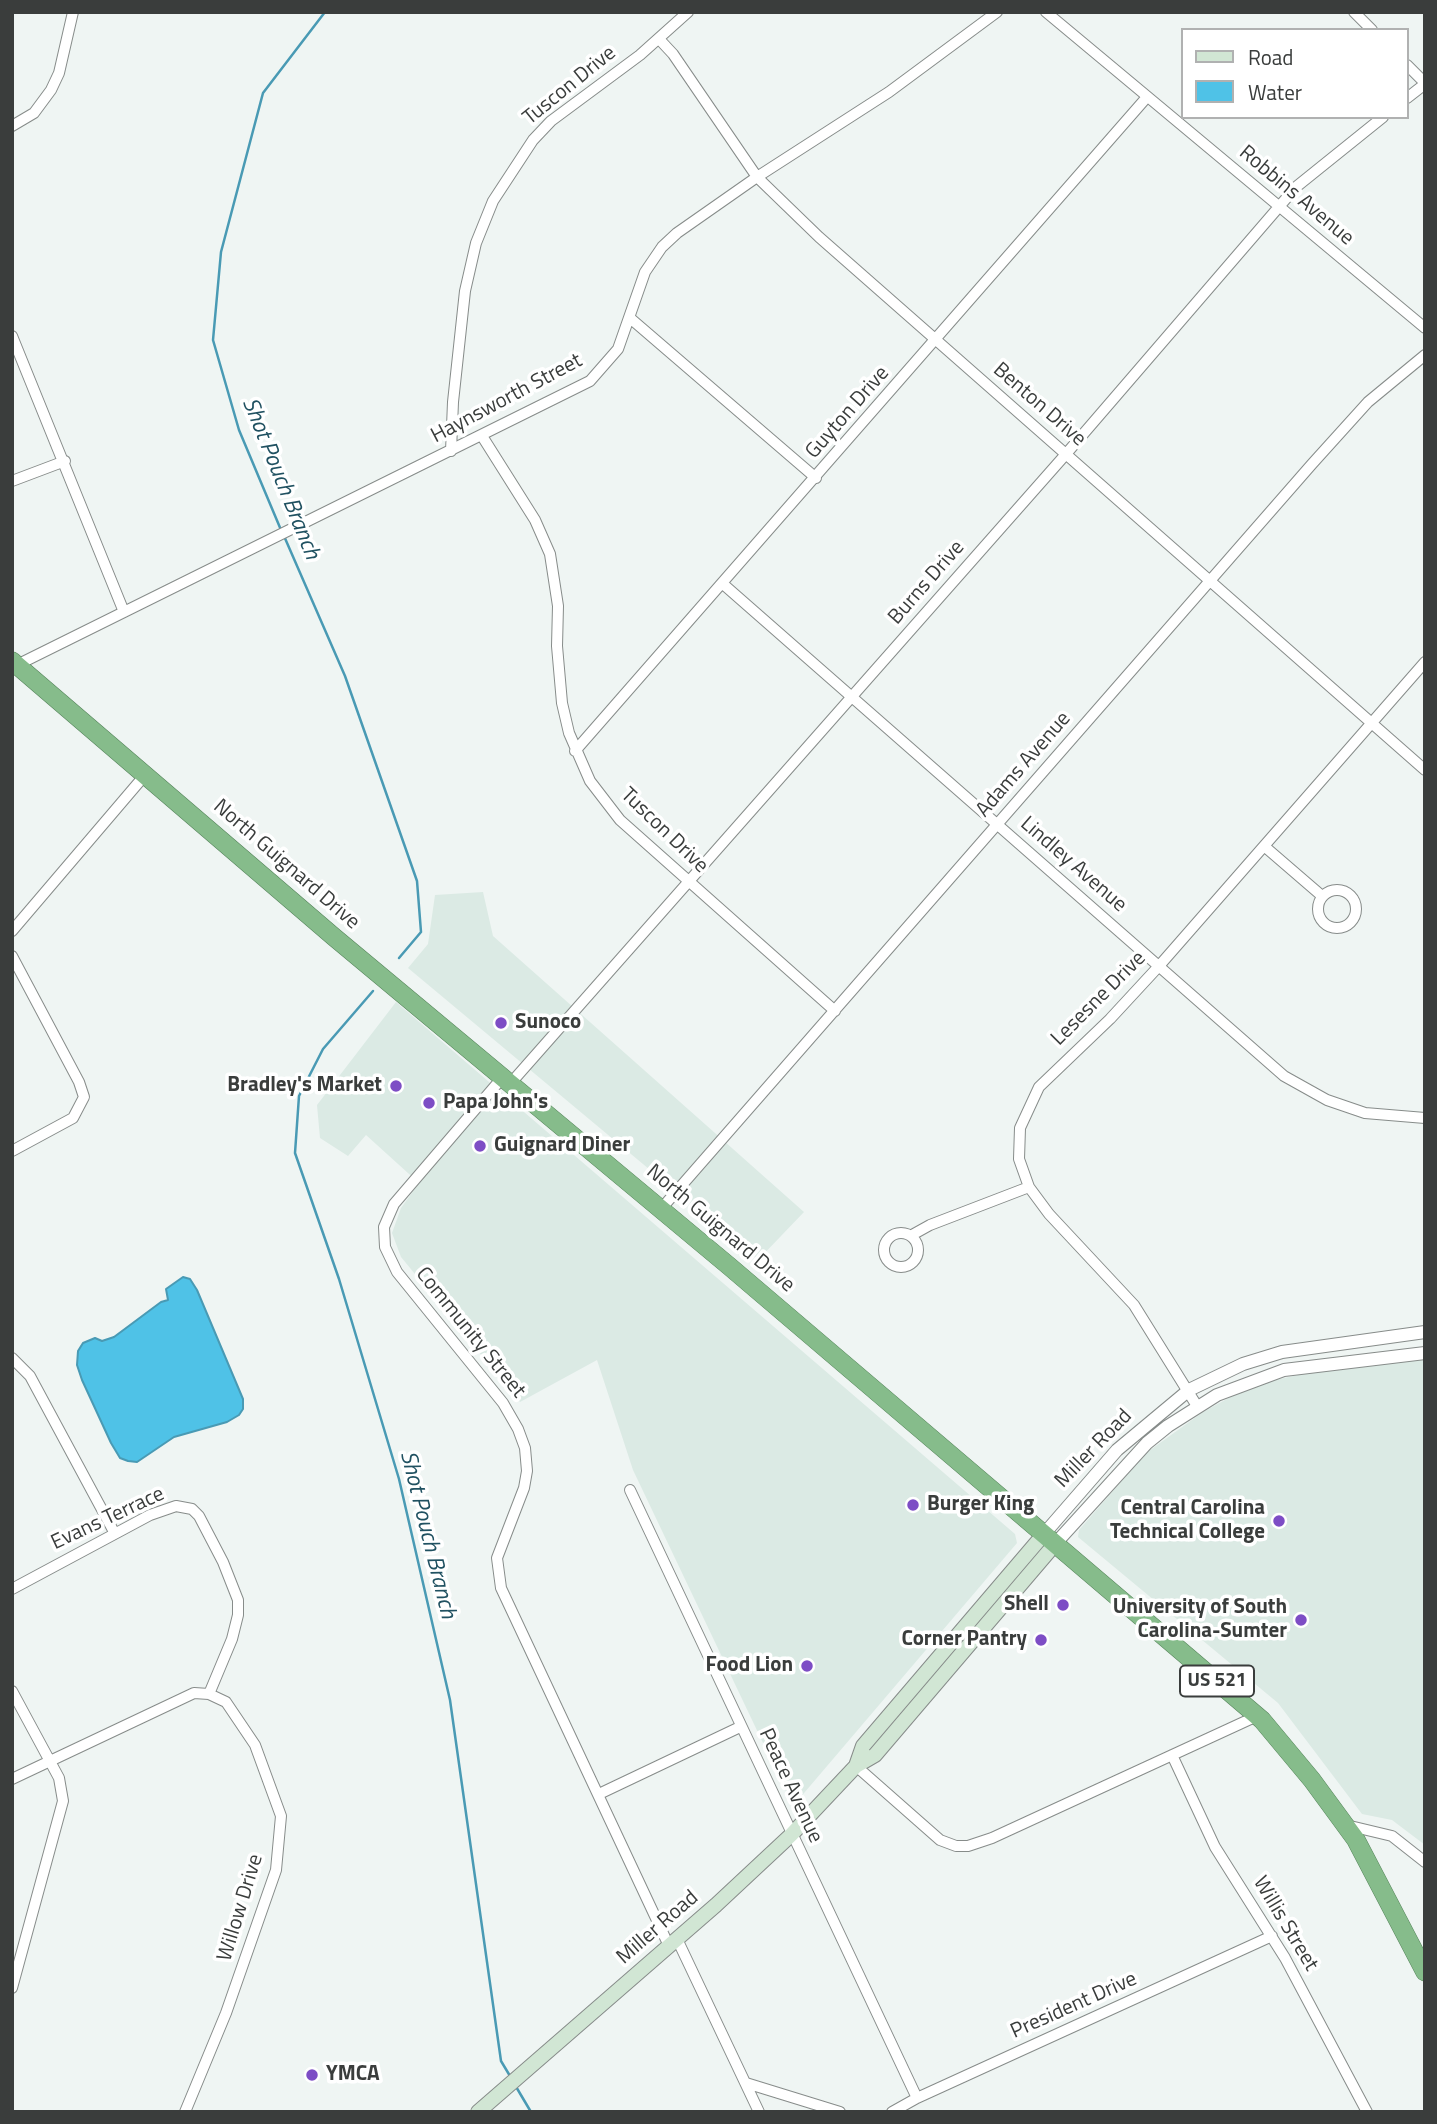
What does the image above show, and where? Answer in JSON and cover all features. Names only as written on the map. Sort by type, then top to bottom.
[{"type":"highway","name":"North Guignard Drive","points":[[14,664],[1257,1716],[1312,1780],[1351,1833]]},
{"type":"highway","name":"US 521","points":[[1351,1833],[1418,1945],[1425,1972]]},
{"type":"main road","name":"Miller Road","points":[[478,2112],[673,1943],[791,1835],[856,1766],[863,1746],[1049,1539]]},
{"type":"street","points":[[12,126],[34,113],[51,90],[59,73],[73,12]]},
{"type":"street","name":"Tuscon Drive","points":[[451,451],[453,402],[465,291],[476,243],[493,201],[533,140],[551,121],[659,39],[688,12]]},
{"type":"street","name":"Haynsworth Street","points":[[14,664],[590,381],[618,349],[645,272],[662,247],[677,233],[757,177],[889,93],[996,12]]},
{"type":"street","name":"Robbins Avenue","points":[[1046,12],[1425,328]]},
{"type":"street","points":[[1354,12],[1370,28]]},
{"type":"street","name":"Benton Drive","points":[[659,39],[673,54],[757,177],[819,237],[1425,770]]},
{"type":"street","points":[[1409,67],[1425,84],[1409,96]]},
{"type":"street","name":"Guyton Drive","points":[[575,751],[937,341],[1147,97]]},
{"type":"street","name":"Burns Drive","points":[[506,1081],[689,883],[1279,207],[1313,172],[1379,119]]},
{"type":"street","points":[[630,318],[817,478]]},
{"type":"street","points":[[12,336],[65,461],[124,612]]},
{"type":"street","name":"Adams Avenue","points":[[661,1209],[1368,402],[1425,355]]},
{"type":"street","name":"Tuscon Drive","points":[[482,436],[535,520],[550,554],[558,606],[557,646],[562,703],[575,751],[607,806],[689,883],[835,1011]]},
{"type":"street","points":[[12,481],[65,461]]},
{"type":"street","name":"Lindley Avenue","points":[[723,584],[1295,1083],[1327,1100],[1365,1113],[1425,1118]]},
{"type":"street","name":"Lesesne Drive","points":[[1197,1406],[1134,1305],[1049,1214],[1029,1187],[1022,1169],[1020,1128],[1030,1101],[1048,1077],[1110,1019],[1159,966],[1425,662]]},
{"type":"street","points":[[12,931],[145,775]]},
{"type":"street","points":[[1265,846],[1322,897]]},
{"type":"street","points":[[12,956],[79,1082],[84,1097],[73,1118],[12,1151]]},
{"type":"street","name":"Community Street","points":[[506,1081],[394,1204],[384,1227],[385,1247],[397,1272],[503,1403],[518,1429],[525,1448],[527,1471],[522,1495],[501,1542],[498,1575],[516,1625],[759,2112]]},
{"type":"street","points":[[912,1236],[930,1225],[1029,1187]]},
{"type":"street","name":"Miller Road","points":[[1049,1539],[1117,1450],[1189,1390],[1243,1364],[1282,1352],[1425,1332]]},
{"type":"street","name":"Miller Road","points":[[1049,1539],[1132,1458],[1168,1426],[1197,1406],[1250,1380],[1284,1370],[1425,1353]]},
{"type":"street","points":[[12,1358],[30,1376],[114,1532]]},
{"type":"street","name":"Peace Avenue","points":[[630,1490],[917,2098]]},
{"type":"street","name":"Evans Terrace","points":[[12,1589],[114,1532],[176,1506],[185,1506],[199,1516],[236,1591],[239,1608],[232,1639],[209,1694]]},
{"type":"street","points":[[12,1691],[62,1784],[63,1801],[17,1950],[12,1988]]},
{"type":"street","points":[[12,1779],[183,1697],[194,1693],[209,1694]]},
{"type":"street","name":"Willow Drive","points":[[185,2112],[261,1917],[275,1870],[282,1826],[279,1804],[255,1745],[234,1710],[226,1702],[209,1694]]},
{"type":"street","points":[[856,1766],[940,1840],[956,1846],[968,1846],[992,1838],[1257,1716]]},
{"type":"street","points":[[599,1794],[740,1727]]},
{"type":"street","name":"Willis Street","points":[[1172,1755],[1214,1844],[1272,1936],[1367,2112]]},
{"type":"street","points":[[1351,1833],[1392,1836],[1425,1862]]},
{"type":"street","name":"President Drive","points":[[892,2112],[917,2098],[1272,1936]]},
{"type":"street","points":[[746,2083],[840,2112]]},
{"type":"shaded area","points":[[483,892],[493,936],[804,1212],[758,1260],[408,968],[428,944],[435,895]]},
{"type":"shaded area","points":[[396,1002],[1015,1534],[1017,1543],[793,1806],[633,1470],[597,1360],[520,1402],[401,1257],[392,1233],[401,1208],[419,1183],[366,1135],[348,1156],[320,1138],[317,1105]]},
{"type":"shaded area","name":"University of South Carolina-Sumter","points":[[1425,1356],[1425,1845],[1392,1820],[1362,1814],[1278,1703],[1078,1537],[1079,1530],[1146,1453],[1203,1412],[1236,1394],[1275,1380],[1321,1370]]},
{"type":"water","points":[[183,1277],[190,1279],[197,1290],[243,1399],[243,1409],[239,1415],[227,1422],[174,1437],[137,1462],[128,1461],[120,1458],[111,1443],[82,1380],[77,1365],[78,1351],[83,1343],[95,1338],[102,1341],[114,1337],[161,1302],[168,1300],[166,1289]]},
{"type":"waterway","name":"Shot Pouch Branch","points":[[281,530],[239,430],[213,340],[221,252],[263,93],[325,12]]},
{"type":"waterway","name":"Shot Pouch Branch","points":[[284,536],[345,676],[417,881],[421,932],[399,958]]},
{"type":"waterway","name":"Shot Pouch Branch","points":[[373,991],[323,1049],[299,1096],[295,1153],[339,1279],[399,1479],[450,1700],[501,2061],[510,2076]]},
{"type":"waterway","name":"Shot Pouch Branch","points":[[515,2085],[531,2112]]},
{"type":"place","name":"Sunoco","points":[[501,1023]]},
{"type":"place","name":"Bradley's Market","points":[[396,1086]]},
{"type":"place","name":"Papa John's","points":[[429,1103]]},
{"type":"place","name":"Guignard Diner","points":[[480,1146]]},
{"type":"place","name":"Burger King","points":[[913,1505]]},
{"type":"place","name":"Central Carolina Technical College","points":[[1279,1521]]},
{"type":"place","name":"Shell","points":[[1063,1605]]},
{"type":"place","name":"University of South Carolina-Sumter","points":[[1301,1620]]},
{"type":"place","name":"Corner Pantry","points":[[1041,1640]]},
{"type":"place","name":"Food Lion","points":[[807,1666]]},
{"type":"place","name":"YMCA","points":[[312,2075]]}]
